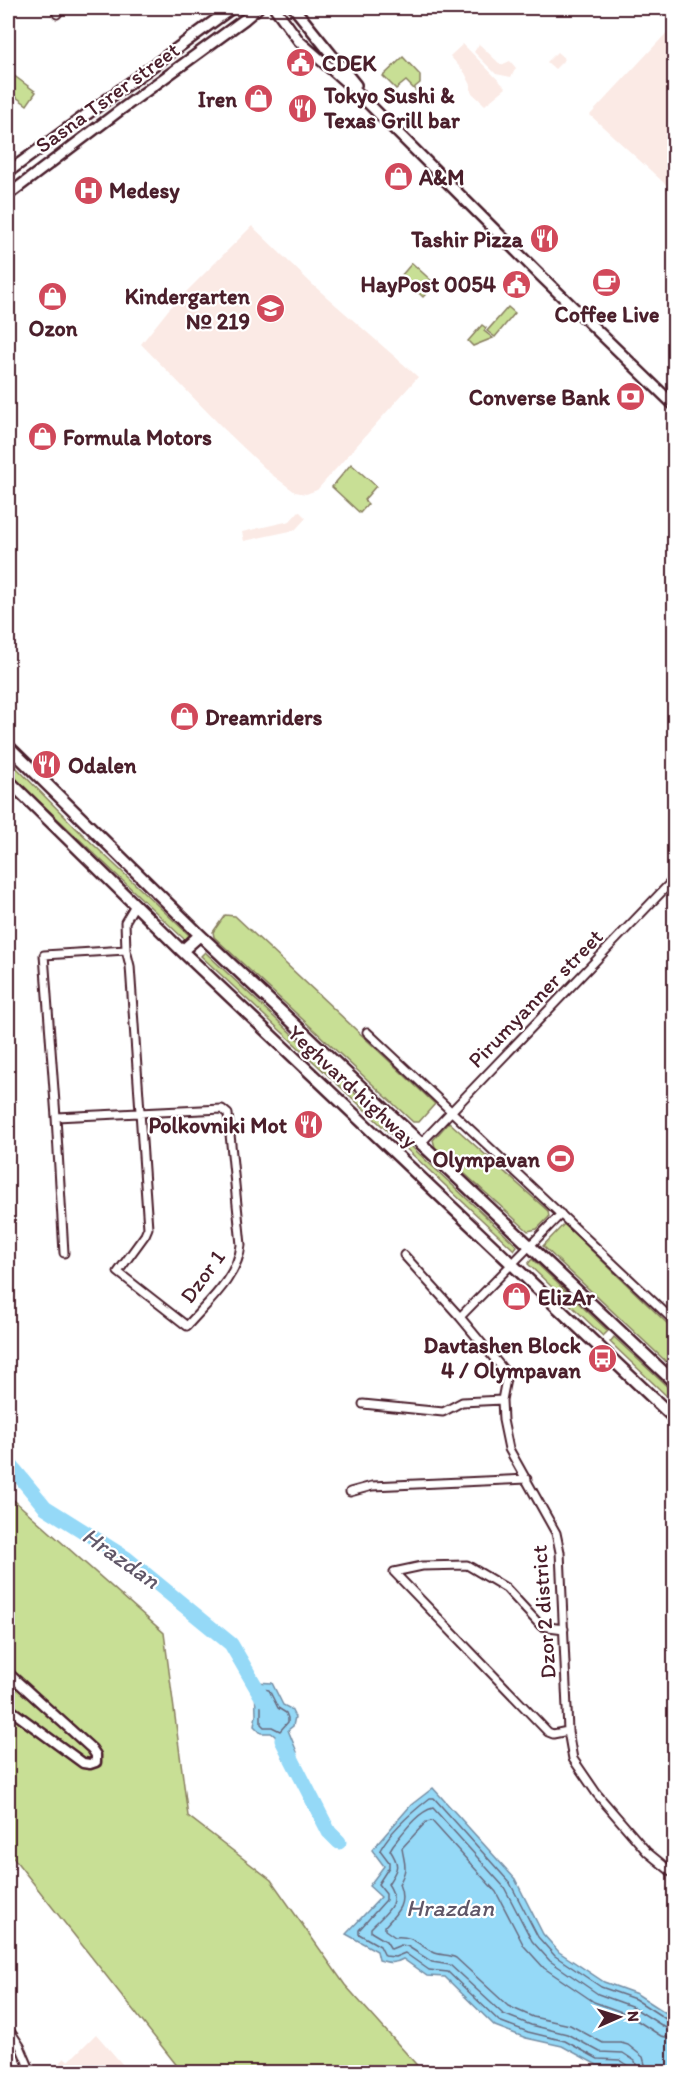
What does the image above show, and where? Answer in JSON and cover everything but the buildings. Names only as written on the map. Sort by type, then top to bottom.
[{"type":"main road","name":"Sasna Tsrer street","points":[[8,171],[232,8]]},
{"type":"main road","name":"Sasna Tsrer street","points":[[8,195],[258,8]]},
{"type":"main road","points":[[275,8],[300,41],[355,90],[541,276],[675,405]]},
{"type":"main road","points":[[294,8],[358,88],[544,273],[675,398]]},
{"type":"main road","name":"Yeghvard highway","points":[[8,747],[200,935],[675,1382]]},
{"type":"main road","name":"Yeghvard highway","points":[[8,780],[182,951],[675,1418]]},
{"type":"main road","points":[[182,951],[200,935]]},
{"type":"street","name":"Pirumyanner street","points":[[422,1142],[675,879]]},
{"type":"street","name":"Dzor 1","points":[[56,1117],[140,1113],[222,1109],[228,1114],[241,1245],[239,1258],[231,1273],[187,1326],[118,1272],[148,1228],[140,1113],[130,966],[126,950],[125,922],[135,905]]},
{"type":"street","points":[[64,1252],[44,955],[126,950]]},
{"type":"street","points":[[367,1032],[675,1321]]},
{"type":"street","points":[[404,1255],[460,1317],[561,1214]]},
{"type":"street","name":"Dzor 2 district","points":[[460,1317],[507,1374],[502,1400],[503,1420],[509,1449],[556,1533],[560,1552],[564,1629],[568,1731],[554,1734],[548,1732],[394,1572],[422,1566],[467,1565],[506,1588],[541,1626],[564,1629]]},
{"type":"street","points":[[363,1404],[443,1412],[462,1402],[502,1400]]},
{"type":"street","points":[[350,1492],[372,1486],[527,1479]]},
{"type":"street","points":[[8,1673],[92,1749],[96,1755],[96,1761],[90,1764],[83,1762],[8,1708]]},
{"type":"street","points":[[568,1731],[573,1758],[597,1794],[647,1852],[675,1874]]},
{"type":"street","points":[[8,2028],[20,2046],[31,2073]]},
{"type":"shaded area","points":[[674,25],[674,192],[590,115]]},
{"type":"shaded area","points":[[463,44],[506,88],[485,105],[471,92],[471,85],[465,73],[450,56]]},
{"type":"shaded area","points":[[479,44],[501,65],[510,61],[516,68],[511,77],[496,74],[474,52]]},
{"type":"shaded area","points":[[557,52],[565,59],[555,69],[547,62]]},
{"type":"shaded area","points":[[252,226],[313,285],[418,377],[317,490],[306,494],[295,492],[271,474],[141,344],[169,309]]},
{"type":"shaded area","points":[[299,511],[306,518],[295,530],[244,541],[242,532],[290,521]]},
{"type":"shaded area","points":[[96,2034],[129,2072],[50,2072],[65,2058],[69,2061]]},
{"type":"green space","points":[[403,57],[420,75],[420,83],[415,90],[406,81],[396,89],[383,76]]},
{"type":"green space","points":[[13,75],[36,92],[27,105],[8,91],[8,83]]},
{"type":"green space","points":[[412,263],[435,284],[423,297],[401,276]]},
{"type":"green space","points":[[508,307],[515,313],[495,337],[487,331]]},
{"type":"green space","points":[[482,325],[486,328],[484,331],[493,338],[473,346],[468,341]]},
{"type":"green space","points":[[351,464],[376,486],[364,500],[368,504],[360,513],[332,487]]},
{"type":"green space","points":[[8,759],[77,829],[189,935],[185,940],[18,781],[8,769]]},
{"type":"green space","points":[[225,915],[235,916],[435,1104],[419,1122],[413,1122],[214,937],[213,932]]},
{"type":"green space","points":[[205,952],[517,1246],[514,1250],[201,956]]},
{"type":"green space","points":[[449,1122],[548,1211],[549,1217],[537,1229],[528,1231],[435,1147],[433,1140]]},
{"type":"green space","points":[[564,1224],[674,1330],[674,1369],[543,1246]]},
{"type":"green space","points":[[532,1259],[608,1331],[603,1336],[528,1264]]},
{"type":"green space","points":[[614,1337],[674,1393],[674,1403],[610,1342]]},
{"type":"green space","points":[[8,1495],[164,1633],[188,1816],[271,1880],[345,1985],[423,2072],[182,2072],[8,1851]]},
{"type":"water","points":[[255,1682],[272,1683],[283,1705],[291,1709],[295,1717],[293,1726],[288,1730],[297,1752],[291,1757],[284,1759],[275,1736],[271,1733],[261,1733],[254,1726]]},
{"type":"water","name":"Hrazdan","points":[[433,1788],[515,1879],[543,1934],[559,1952],[604,1982],[637,1994],[674,2018],[674,2072],[628,2072],[618,2065],[597,2065],[562,2046],[526,2038],[495,2026],[445,1977],[427,1976],[403,1959],[397,1962],[379,1960],[377,1951],[346,1934],[381,1897],[369,1886],[384,1866],[372,1850],[411,1805]]},
{"type":"waterway","name":"Hrazdan","points":[[8,1462],[45,1507],[126,1558],[231,1644],[263,1699]]},
{"type":"waterway","name":"Hrazdan","points":[[282,1740],[329,1832],[339,1842]]},
{"type":"place","name":"CDEK","points":[[301,63]]},
{"type":"place","name":"Iren","points":[[258,99]]},
{"type":"place","name":"Tokyo Sushi & Texas Grill bar","points":[[303,108]]},
{"type":"place","name":"A&M","points":[[398,177]]},
{"type":"place","name":"Medesy","points":[[88,190]]},
{"type":"place","name":"Tashir Pizza","points":[[544,239]]},
{"type":"place","name":"Coffee Live","points":[[607,282]]},
{"type":"place","name":"HayPost 0054","points":[[517,284]]},
{"type":"place","name":"Ozon","points":[[53,296]]},
{"type":"place","name":"Kindergarten № 219","points":[[271,309]]},
{"type":"place","name":"Converse Bank","points":[[631,397]]},
{"type":"place","name":"Formula Motors","points":[[42,437]]},
{"type":"place","name":"Dreamriders","points":[[184,717]]},
{"type":"place","name":"Odalen","points":[[47,765]]},
{"type":"place","name":"Polkovniki Mot","points":[[308,1125]]},
{"type":"place","name":"Olympavan","points":[[561,1159]]},
{"type":"place","name":"ElizAr","points":[[517,1297]]},
{"type":"place","name":"Davtashen Block 4 / Olympavan","points":[[602,1358]]}]
